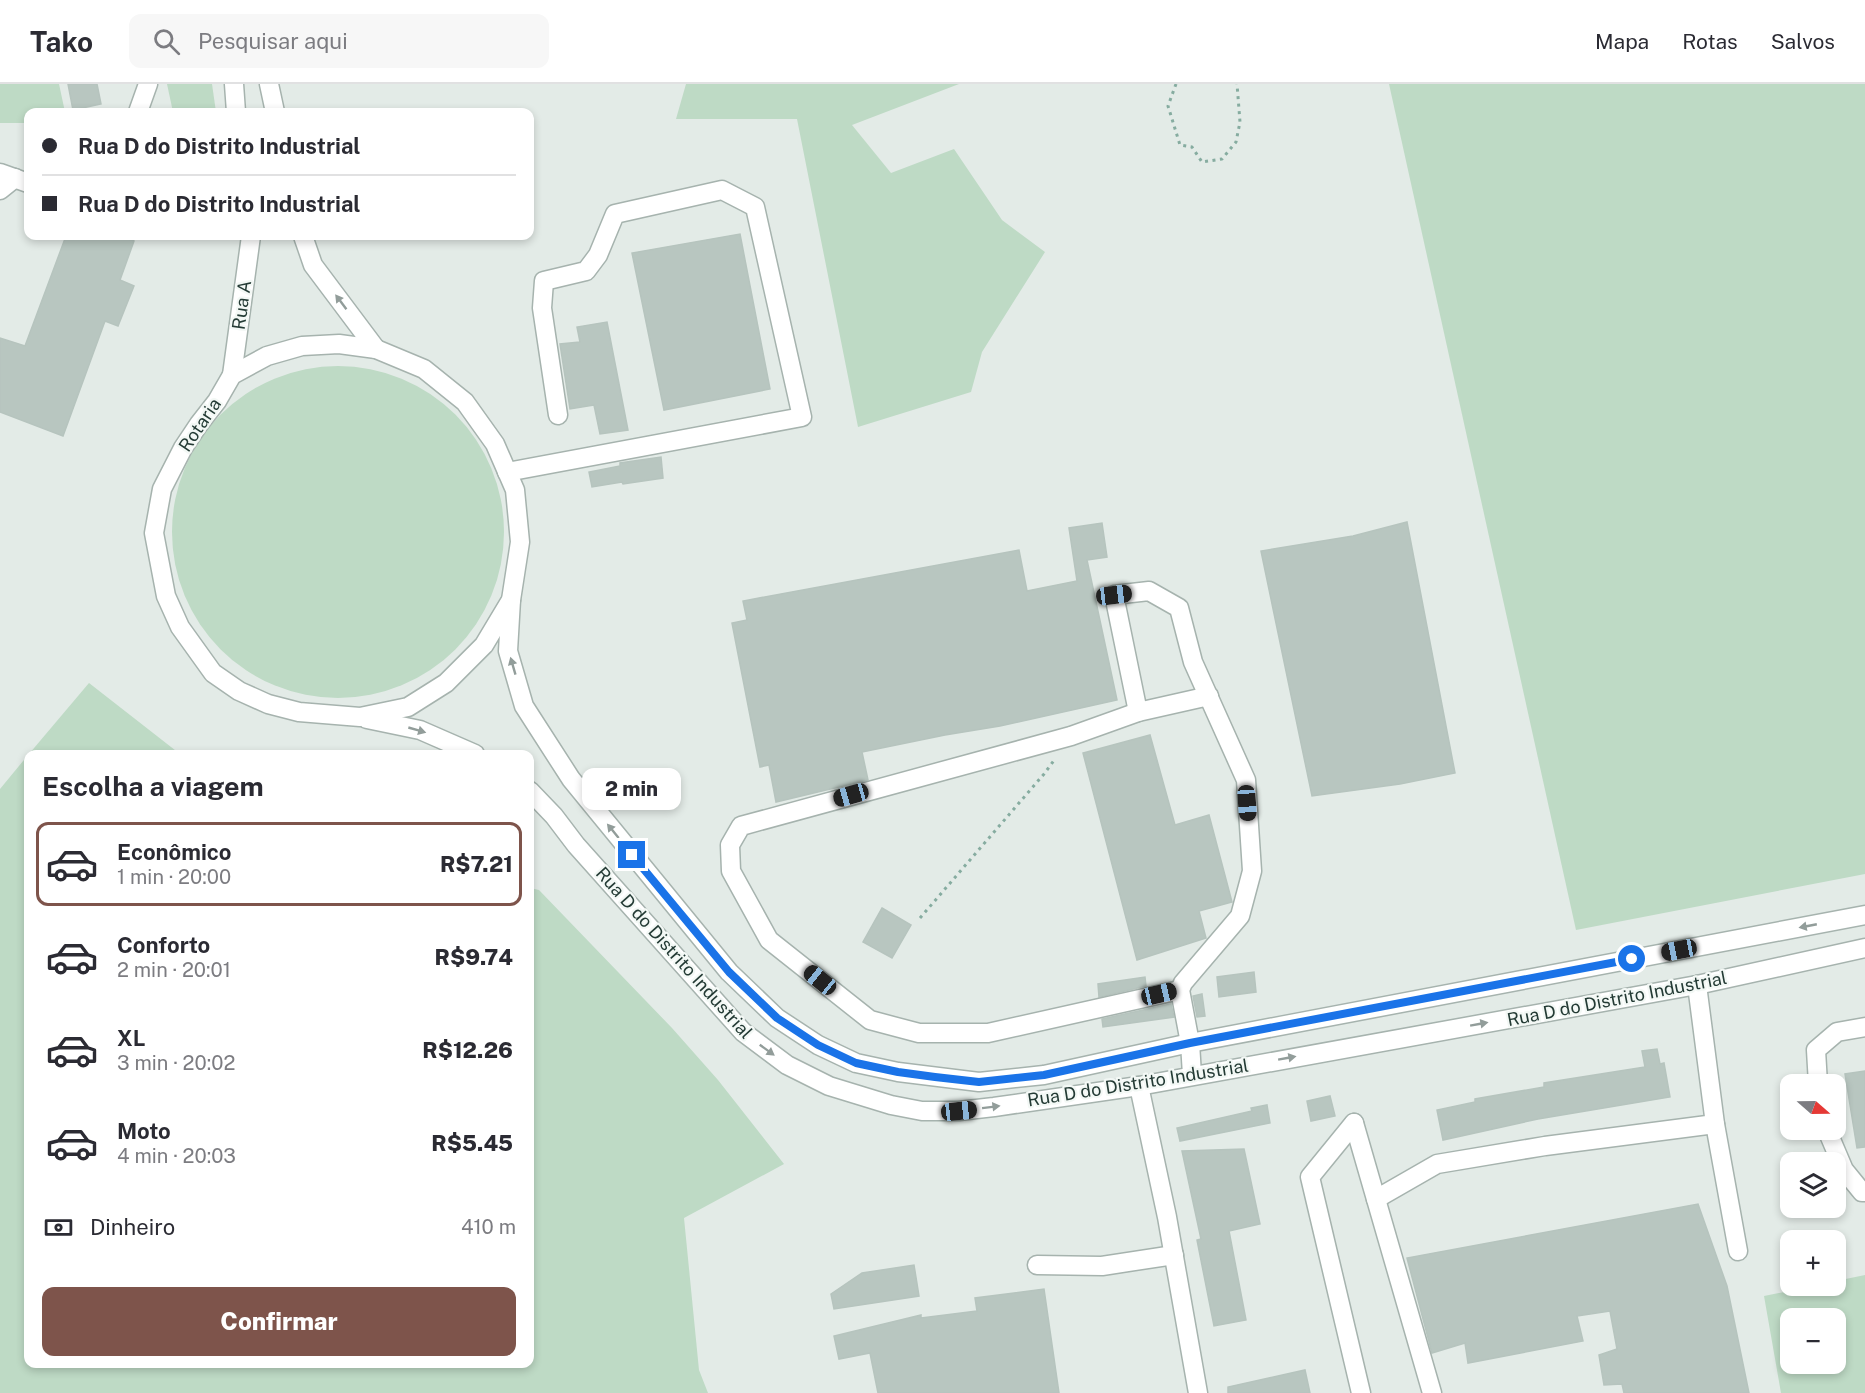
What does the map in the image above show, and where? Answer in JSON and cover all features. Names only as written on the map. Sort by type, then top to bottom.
[{"type":"street","points":[[139,108],[148,84]]},
{"type":"street","points":[[234,84],[236,108]]},
{"type":"street","points":[[269,84],[274,108]]},
{"type":"street","points":[[0,190],[14,178]]},
{"type":"street","points":[[507,472],[802,417],[755,207],[722,190],[615,214],[598,255],[586,271],[544,281],[542,308],[558,415]]},
{"type":"street","name":"Rua A","points":[[232,375],[250,240]]},
{"type":"street","points":[[304,240],[313,265],[376,349]]},
{"type":"street","name":"Rotaria","points":[[339,344],[376,349],[424,369],[465,402],[495,444],[515,490],[520,542],[511,600],[484,645],[446,683],[408,707],[360,717],[299,712],[268,704],[239,691],[213,673],[180,627],[166,596],[154,533],[162,489],[183,448],[217,401],[232,375],[267,356],[302,346],[339,344]]},
{"type":"street","points":[[1138,712],[1114,595],[1149,591],[1179,608],[1193,662],[1246,780],[1252,871],[1240,916],[1183,983],[1180,990],[1190,1043],[1191,1076]]},
{"type":"street","name":"Rua D do Distrito Industrial","points":[[511,600],[508,651],[524,706],[571,779],[729,972],[777,1018],[818,1045],[856,1063],[898,1072],[979,1082],[1044,1075],[1190,1043],[1865,915]]},
{"type":"street","points":[[1180,990],[988,1033],[920,1033],[870,1020],[769,940],[731,871],[730,845],[741,826],[1071,736],[1138,712],[1209,696]]},
{"type":"street","points":[[360,717],[420,730],[466,750]]},
{"type":"street","name":"Rua D do Distrito Industrial","points":[[534,795],[742,1032],[787,1065],[829,1086],[922,1112],[994,1107],[1138,1086],[1697,985],[1865,948]]},
{"type":"street","points":[[1697,985],[1715,1124],[1738,1251]]},
{"type":"street","points":[[1817,1074],[1816,1050],[1836,1032],[1865,1028]]},
{"type":"street","points":[[1138,1086],[1174,1255],[1198,1393]]},
{"type":"street","points":[[1360,1393],[1310,1177],[1354,1124],[1432,1393]]},
{"type":"street","points":[[1376,1199],[1437,1164],[1545,1146],[1715,1124]]},
{"type":"street","points":[[1831,1140],[1844,1170],[1862,1192],[1865,1192]]},
{"type":"street","points":[[1037,1265],[1102,1266],[1174,1255]]},
{"type":"path","points":[[1176,84],[1168,106],[1180,145],[1192,147],[1202,162],[1222,159],[1236,142],[1240,122],[1238,84]]},
{"type":"path","points":[[920,918],[1044,774],[1071,736]]},
{"type":"green space","points":[[0,84],[59,84],[64,108],[24,108],[24,123],[0,123]]},
{"type":"green space","points":[[167,84],[212,84],[215,108],[172,108]]},
{"type":"green space","points":[[686,84],[959,84],[852,125],[891,173],[954,149],[1002,220],[1045,252],[982,352],[971,392],[858,427],[797,119],[676,119]]},
{"type":"green space","points":[[1389,84],[1865,84],[1865,874],[1576,930]]},
{"type":"green space","points":[[338,366],[370,369],[401,379],[430,394],[455,415],[476,440],[491,469],[501,500],[504,532],[501,564],[491,595],[476,624],[455,649],[430,670],[401,685],[370,695],[338,698],[306,695],[275,685],[246,670],[221,649],[200,624],[185,595],[175,564],[172,532],[175,500],[185,469],[200,440],[221,415],[246,394],[275,379],[306,369]]},
{"type":"green space","points":[[89,683],[175,750],[32,750]]},
{"type":"green space","points":[[24,760],[24,1368],[534,1368],[534,889],[539,890],[672,1028],[718,1080],[784,1164],[684,1218],[699,1370],[708,1393],[0,1393],[0,789]]},
{"type":"green space","points":[[1865,1275],[1865,1393],[1781,1393],[1764,1296],[1780,1293],[1780,1296],[1846,1296],[1846,1279]]},
{"type":"building","points":[[68,84],[97,84],[101,104],[73,108]]},
{"type":"building","points":[[740,234],[770,389],[664,410],[632,253]]},
{"type":"building","points":[[65,240],[134,241],[120,280],[134,286],[118,326],[105,321],[63,436],[0,412],[0,338],[25,346]]},
{"type":"building","points":[[607,322],[628,430],[600,434],[594,405],[570,409],[560,344],[580,342],[577,327]]},
{"type":"building","points":[[661,457],[663,478],[592,487],[589,472],[620,466],[620,463]]},
{"type":"building","points":[[1407,522],[1455,773],[1400,784],[1312,796],[1261,551],[1353,536]]},
{"type":"building","points":[[1102,523],[1107,557],[1087,560],[1117,700],[1000,726],[862,752],[868,780],[776,802],[769,765],[760,767],[732,623],[747,620],[743,601],[1019,550],[1027,591],[1077,581],[1069,528]]},
{"type":"building","points":[[1150,735],[1175,825],[1209,815],[1232,902],[1199,911],[1206,938],[1137,960],[1083,753]]},
{"type":"building","points":[[882,908],[911,925],[892,958],[863,942]]},
{"type":"building","points":[[1254,972],[1256,992],[1219,997],[1217,977]]},
{"type":"building","points":[[1145,977],[1146,986],[1099,997],[1098,984]]},
{"type":"building","points":[[1202,994],[1205,1016],[1197,1017],[1193,996]]},
{"type":"building","points":[[1171,1004],[1174,1017],[1103,1027],[1102,1019]]},
{"type":"building","points":[[1657,1049],[1660,1064],[1664,1063],[1670,1097],[1538,1119],[1443,1140],[1437,1110],[1475,1102],[1475,1099],[1544,1087],[1544,1083],[1645,1067],[1642,1051]]},
{"type":"building","points":[[1865,1071],[1865,1147],[1857,1148],[1845,1074]]},
{"type":"building","points":[[1330,1096],[1335,1116],[1311,1121],[1307,1101]]},
{"type":"building","points":[[1267,1105],[1270,1123],[1180,1141],[1177,1128],[1252,1111],[1251,1108]]},
{"type":"building","points":[[1244,1149],[1260,1224],[1229,1231],[1246,1320],[1214,1326],[1197,1240],[1201,1239],[1182,1151]]},
{"type":"building","points":[[1698,1204],[1727,1286],[1749,1393],[1624,1393],[1622,1384],[1604,1385],[1599,1355],[1617,1349],[1610,1311],[1577,1316],[1583,1341],[1468,1363],[1465,1343],[1432,1353],[1407,1258]]},
{"type":"building","points":[[914,1265],[919,1296],[834,1309],[831,1294],[862,1273]]},
{"type":"building","points":[[1044,1289],[1059,1393],[878,1393],[870,1353],[839,1359],[834,1336],[921,1315],[921,1318],[977,1311],[975,1298]]},
{"type":"building","points":[[1305,1370],[1310,1393],[1228,1393],[1228,1387]]},
{"type":"route","points":[[632,855],[729,972],[777,1018],[818,1045],[856,1063],[898,1072],[979,1082],[1044,1075],[1190,1043],[1632,959]]}]
